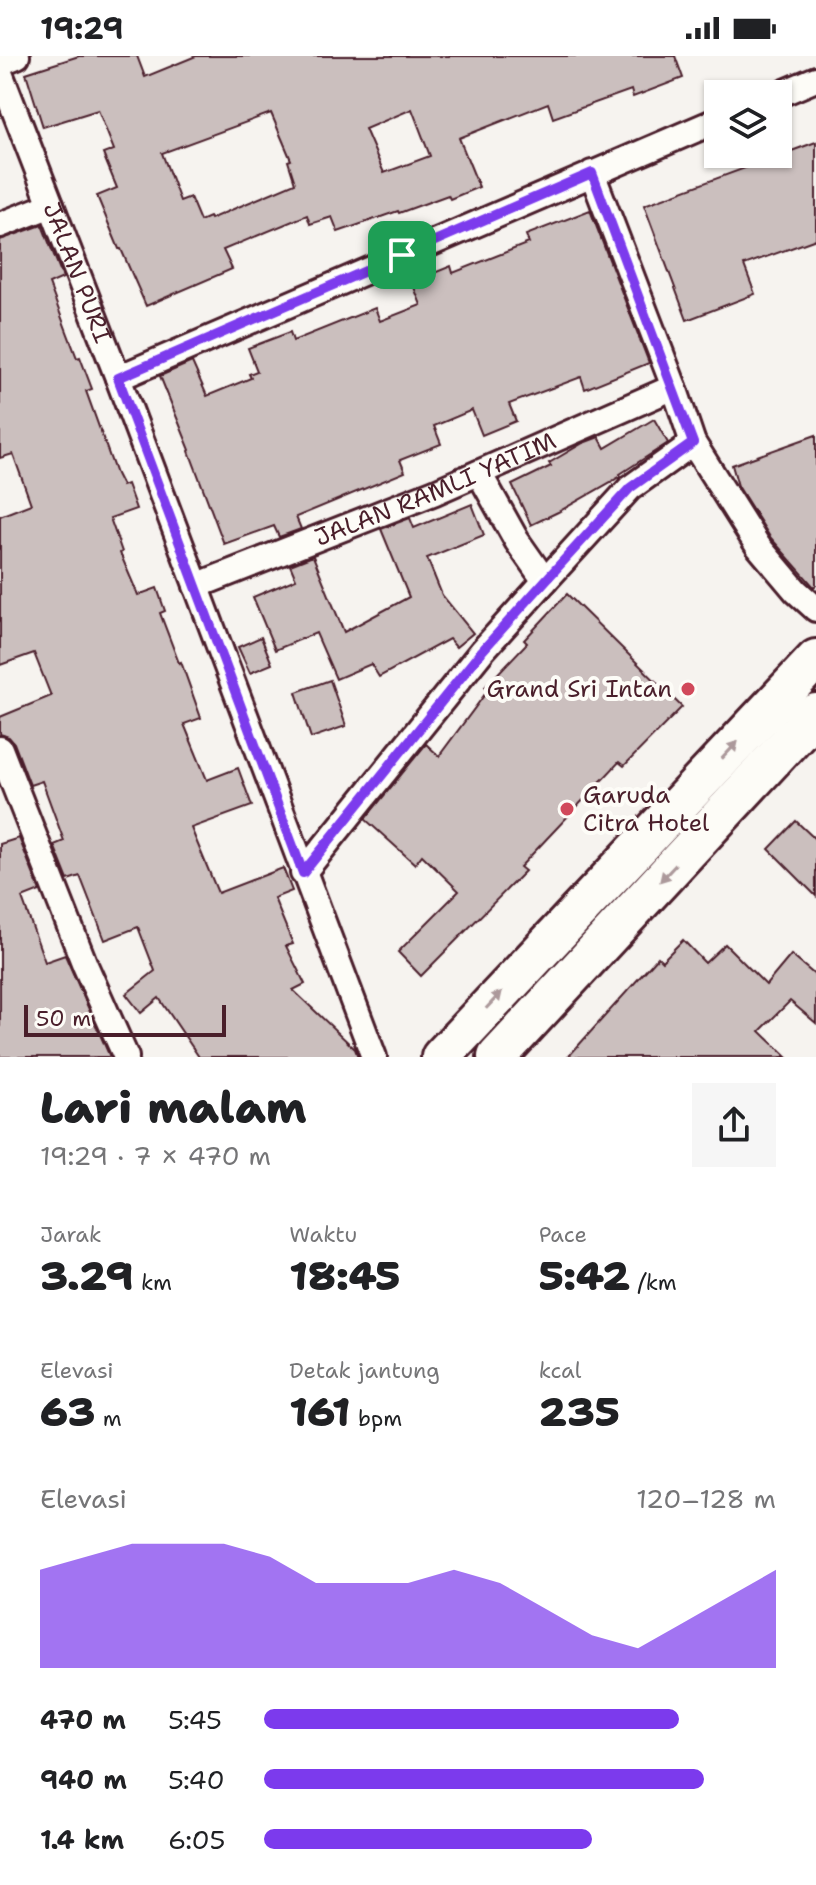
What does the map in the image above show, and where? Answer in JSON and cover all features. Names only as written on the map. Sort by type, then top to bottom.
[{"type":"main road","points":[[441,1057],[816,659]]},
{"type":"main road","points":[[497,1057],[816,713]]},
{"type":"street","points":[[0,63],[17,56]]},
{"type":"street","name":"JALAN PURI","points":[[0,73],[374,1057]]},
{"type":"street","points":[[792,89],[816,79]]},
{"type":"street","points":[[118,378],[704,126]]},
{"type":"street","points":[[592,173],[693,443],[758,546],[796,591],[816,609]]},
{"type":"street","points":[[0,225],[51,205]]},
{"type":"street","name":"JALAN RAMLI YATIM","points":[[196,586],[435,492],[674,387]]},
{"type":"street","points":[[303,873],[482,651],[545,581],[630,488],[693,443]]},
{"type":"street","points":[[479,473],[517,541],[545,581]]},
{"type":"street","points":[[0,749],[85,965],[126,1057]]},
{"type":"building","points":[[79,56],[137,56],[145,77],[196,56],[675,56],[683,78],[633,97],[631,90],[553,118],[548,103],[459,138],[479,187],[450,199],[448,195],[338,232],[332,217],[310,224],[307,215],[223,250],[232,269],[146,306],[97,196],[117,188],[103,154],[114,150],[98,110],[43,127],[26,73]],"holes":[[[412,109],[430,156],[384,173],[365,129]],[[271,113],[291,160],[288,161],[295,183],[200,221],[190,197],[180,201],[162,153]]]},
{"type":"building","points":[[816,142],[816,239],[744,265],[755,294],[687,320],[644,205],[745,168],[792,168],[792,151]]},
{"type":"building","points":[[590,210],[649,363],[585,389],[581,377],[509,404],[516,421],[482,435],[472,410],[434,426],[441,444],[400,460],[405,472],[296,517],[301,529],[279,537],[274,526],[224,544],[160,376],[192,362],[207,396],[251,378],[249,374],[257,371],[248,348],[290,332],[293,341],[375,308],[380,321],[421,305],[412,282],[451,266],[453,273],[529,243],[526,235]]},
{"type":"building","points":[[42,225],[63,278],[49,284],[92,389],[86,391],[116,474],[122,486],[127,484],[136,509],[110,518],[120,553],[138,595],[157,588],[165,611],[160,613],[201,718],[184,724],[207,780],[238,768],[252,806],[191,828],[218,893],[283,868],[292,891],[274,898],[293,944],[286,946],[305,984],[293,990],[355,1049],[358,1057],[199,1057],[159,998],[141,1013],[126,994],[155,971],[138,927],[105,940],[80,876],[68,880],[54,845],[64,841],[42,781],[30,785],[14,743],[0,734],[0,717],[51,696],[34,653],[0,665],[0,516],[31,504],[13,454],[0,458],[0,240]]},
{"type":"building","points":[[654,419],[668,443],[621,476],[531,525],[512,485],[551,466],[549,463],[583,443],[599,437],[605,448]]},
{"type":"building","points":[[816,435],[814,587],[770,537],[738,486],[732,465]]},
{"type":"building","points":[[472,504],[484,535],[427,558],[442,595],[473,633],[456,647],[449,639],[379,677],[371,664],[336,679],[316,633],[275,650],[253,597],[296,579],[290,565],[313,556],[344,632],[409,597],[381,529],[410,518],[414,528]]},
{"type":"building","points":[[567,594],[682,707],[624,766],[619,762],[520,867],[525,871],[421,976],[398,952],[459,891],[422,855],[415,864],[365,819],[426,744],[439,756],[488,690],[485,687],[527,643],[524,640]]},
{"type":"building","points":[[261,637],[272,664],[250,673],[238,647]]},
{"type":"building","points":[[330,680],[346,726],[311,738],[296,692]]},
{"type":"building","points":[[796,821],[816,840],[816,896],[769,849]]},
{"type":"building","points":[[19,838],[40,891],[22,898],[45,962],[65,955],[110,1057],[0,1057],[0,844]]},
{"type":"building","points":[[683,940],[705,963],[725,944],[766,985],[791,955],[816,976],[816,1023],[790,1001],[760,1031],[787,1057],[568,1057],[658,957],[662,961]]},
{"type":"place","name":"Grand Sri Intan","points":[[688,689]]},
{"type":"place","name":"Garuda Citra Hotel","points":[[567,809]]},
{"type":"route","points":[[592,173],[693,443],[630,488],[545,581],[482,651],[303,873],[118,378],[402,255],[592,173]]}]
